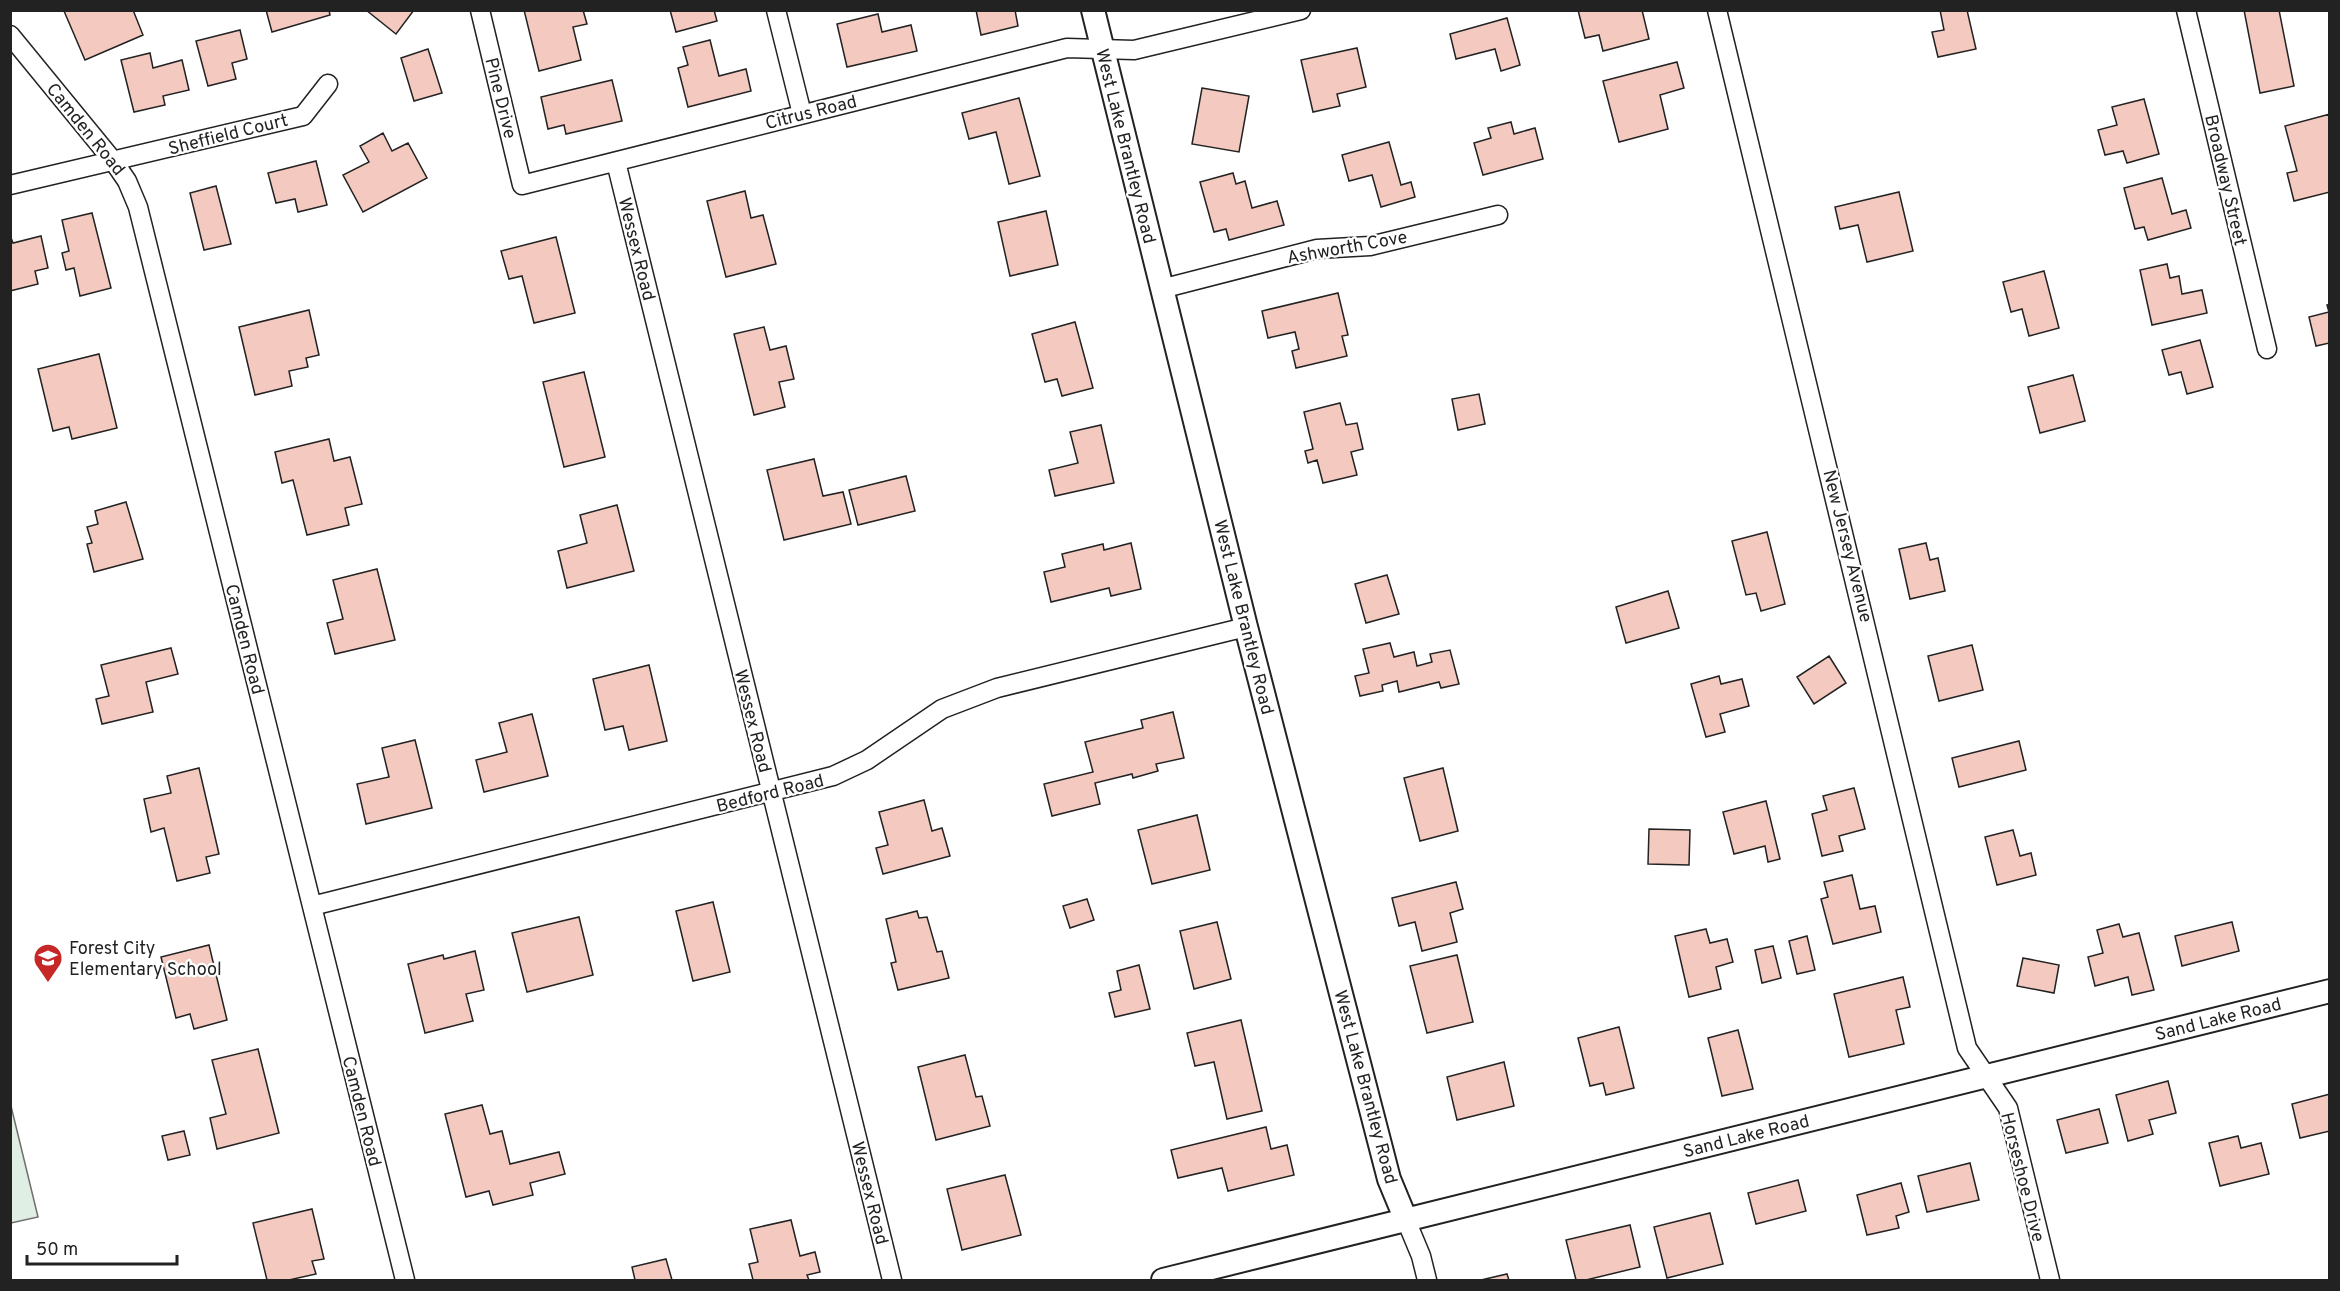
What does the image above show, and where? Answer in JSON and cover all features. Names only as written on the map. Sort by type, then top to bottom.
[{"type":"street","name":"Pine Drive","points":[[480,10],[522,184]]},
{"type":"street","points":[[776,10],[802,114]]},
{"type":"street","name":"West Lake Brantley Road","points":[[1093,10],[1246,627],[1389,1179],[1406,1220]]},
{"type":"street","name":"Citrus Road","points":[[522,184],[1067,48],[1134,50],[1301,10]]},
{"type":"street","name":"New Jersey Avenue","points":[[1717,10],[1967,1048],[1987,1077]]},
{"type":"street","name":"Broadway Street","points":[[2186,10],[2267,348]]},
{"type":"street","name":"Camden Road","points":[[10,34],[114,162],[127,181],[138,207],[405,1281]]},
{"type":"street","name":"Sheffield Court","points":[[10,185],[303,116],[327,84]]},
{"type":"street","name":"Wessex Road","points":[[616,162],[892,1281]]},
{"type":"street","name":"Ashworth Cove","points":[[1161,289],[1317,249],[1370,246],[1498,215]]},
{"type":"street","name":"Bedford Road","points":[[312,906],[833,776],[867,760],[942,709],[997,688],[1246,627]]},
{"type":"street","name":"Sand Lake Road","points":[[1163,1281],[2330,991]]},
{"type":"street","name":"Horseshoe Drive","points":[[1987,1077],[2008,1108],[2050,1281]]},
{"type":"street","points":[[1406,1220],[1421,1256],[1427,1281]]},
{"type":"green space","points":[[11,1106],[38,1217],[10,1223]]},
{"type":"building","points":[[133,10],[143,35],[85,60],[64,11]]},
{"type":"building","points":[[266,10],[329,10],[330,15],[272,32]]},
{"type":"building","points":[[366,10],[414,10],[396,34]]},
{"type":"building","points":[[524,10],[583,10],[587,24],[573,27],[581,60],[539,71]]},
{"type":"building","points":[[670,10],[714,10],[717,21],[676,32]]},
{"type":"building","points":[[976,10],[1015,10],[1018,26],[981,35]]},
{"type":"building","points":[[1578,10],[1642,10],[1649,39],[1603,51],[1599,35],[1585,38]]},
{"type":"building","points":[[1940,10],[1967,10],[1976,49],[1938,57],[1932,32],[1944,30]]},
{"type":"building","points":[[2244,10],[2279,10],[2294,86],[2260,93]]},
{"type":"building","points":[[878,14],[882,32],[911,25],[917,51],[847,67],[837,24]]},
{"type":"building","points":[[1507,18],[1520,65],[1501,71],[1495,49],[1456,59],[1450,34]]},
{"type":"building","points":[[240,30],[247,59],[232,63],[236,79],[208,86],[196,41]]},
{"type":"building","points":[[710,40],[719,76],[746,69],[751,91],[688,107],[678,68],[688,65],[683,47]]},
{"type":"building","points":[[1357,48],[1366,87],[1337,94],[1340,106],[1313,112],[1301,60]]},
{"type":"building","points":[[428,49],[442,93],[414,101],[401,58]]},
{"type":"building","points":[[150,53],[153,68],[182,60],[189,90],[163,96],[165,105],[134,112],[121,60]]},
{"type":"building","points":[[1677,62],[1684,88],[1660,95],[1668,129],[1619,142],[1603,81]]},
{"type":"building","points":[[612,80],[622,121],[566,134],[564,125],[548,129],[541,97]]},
{"type":"building","points":[[1202,88],[1249,96],[1239,152],[1192,144]]},
{"type":"building","points":[[1019,98],[1040,176],[1009,184],[996,132],[969,139],[962,113]]},
{"type":"building","points":[[2144,99],[2159,154],[2127,163],[2123,151],[2105,155],[2098,130],[2117,125],[2112,107]]},
{"type":"building","points":[[2330,114],[2330,192],[2294,201],[2287,173],[2297,171],[2285,126]]},
{"type":"building","points":[[1511,122],[1514,134],[1535,128],[1543,159],[1483,175],[1474,143],[1491,138],[1488,128]]},
{"type":"building","points":[[383,133],[392,151],[408,143],[427,178],[363,212],[343,175],[369,162],[360,146]]},
{"type":"building","points":[[1389,142],[1401,185],[1411,182],[1415,197],[1381,207],[1372,175],[1349,181],[1342,155]]},
{"type":"building","points":[[316,161],[327,205],[298,212],[295,199],[276,203],[268,173]]},
{"type":"building","points":[[1233,173],[1236,184],[1245,181],[1252,208],[1277,201],[1284,225],[1229,240],[1226,229],[1214,232],[1200,182]]},
{"type":"building","points":[[2162,178],[2172,214],[2186,210],[2191,228],[2148,240],[2144,227],[2135,229],[2124,188]]},
{"type":"building","points":[[216,186],[231,244],[204,250],[190,193]]},
{"type":"building","points":[[745,191],[751,218],[763,215],[776,264],[726,277],[707,201]]},
{"type":"building","points":[[1899,192],[1913,251],[1867,262],[1858,225],[1840,229],[1835,207]]},
{"type":"building","points":[[1046,211],[1058,265],[1010,276],[998,222]]},
{"type":"building","points":[[92,213],[111,288],[80,296],[74,268],[66,270],[62,253],[69,251],[62,220]]},
{"type":"building","points":[[10,235],[13,243],[41,236],[48,268],[35,271],[38,284],[10,291]]},
{"type":"building","points":[[556,237],[575,313],[534,323],[522,276],[509,279],[501,251]]},
{"type":"building","points":[[2167,264],[2170,278],[2179,276],[2182,294],[2202,290],[2207,313],[2152,325],[2140,270]]},
{"type":"building","points":[[2044,271],[2059,328],[2029,336],[2022,309],[2011,312],[2003,282]]},
{"type":"building","points":[[1338,293],[1348,335],[1342,336],[1347,356],[1296,368],[1292,351],[1299,349],[1295,332],[1268,338],[1262,311]]},
{"type":"building","points":[[2330,304],[2330,345],[2329,343],[2316,346],[2309,317],[2329,312],[2327,305]]},
{"type":"building","points":[[309,310],[319,355],[306,358],[308,367],[289,371],[292,386],[255,395],[239,327]]},
{"type":"building","points":[[1075,322],[1093,388],[1062,396],[1057,379],[1045,382],[1032,334]]},
{"type":"building","points":[[764,327],[770,350],[786,346],[794,379],[779,382],[785,407],[754,415],[734,334]]},
{"type":"building","points":[[2200,340],[2213,387],[2187,394],[2181,372],[2169,375],[2162,350]]},
{"type":"building","points":[[99,354],[117,428],[72,439],[69,427],[53,431],[38,369]]},
{"type":"building","points":[[584,372],[605,457],[564,467],[543,382]]},
{"type":"building","points":[[2073,375],[2085,421],[2040,433],[2028,387]]},
{"type":"building","points":[[1479,394],[1485,424],[1458,430],[1452,399]]},
{"type":"building","points":[[1340,403],[1346,425],[1357,423],[1363,449],[1351,452],[1357,475],[1323,483],[1317,460],[1308,463],[1305,451],[1313,449],[1304,412]]},
{"type":"building","points":[[1101,425],[1114,483],[1055,496],[1049,470],[1078,463],[1070,432]]},
{"type":"building","points":[[329,439],[334,461],[350,457],[362,504],[345,508],[349,525],[307,535],[293,480],[282,483],[275,452]]},
{"type":"building","points":[[814,459],[823,496],[843,492],[851,524],[784,540],[767,470]]},
{"type":"building","points":[[906,476],[915,511],[858,525],[849,490]]},
{"type":"building","points":[[126,502],[143,559],[94,572],[87,544],[92,543],[87,527],[98,524],[95,511]]},
{"type":"building","points":[[617,505],[634,571],[567,588],[558,551],[587,543],[580,515]]},
{"type":"building","points":[[1767,532],[1785,604],[1761,611],[1756,593],[1746,595],[1732,541]]},
{"type":"building","points":[[1131,543],[1141,589],[1111,596],[1109,588],[1051,602],[1044,572],[1065,567],[1062,554],[1103,544],[1104,550]]},
{"type":"building","points":[[1926,543],[1930,560],[1938,558],[1945,591],[1910,599],[1899,549]]},
{"type":"building","points":[[377,569],[395,640],[335,654],[327,623],[343,619],[333,580]]},
{"type":"building","points":[[1387,575],[1399,614],[1366,623],[1355,584]]},
{"type":"building","points":[[1668,591],[1679,628],[1626,643],[1616,607]]},
{"type":"building","points":[[1390,643],[1394,657],[1414,652],[1417,666],[1432,662],[1430,654],[1450,650],[1459,684],[1441,688],[1439,682],[1399,692],[1397,681],[1382,685],[1383,691],[1360,696],[1355,676],[1369,673],[1363,649]]},
{"type":"building","points":[[1972,645],[1983,690],[1939,701],[1928,656]]},
{"type":"building","points":[[171,648],[178,674],[146,682],[153,712],[102,724],[96,699],[109,696],[101,665]]},
{"type":"building","points":[[1829,656],[1846,683],[1814,704],[1797,677]]},
{"type":"building","points":[[649,665],[667,741],[629,750],[623,726],[605,730],[593,679]]},
{"type":"building","points":[[1719,676],[1721,684],[1742,679],[1749,706],[1720,714],[1725,732],[1706,737],[1691,684]]},
{"type":"building","points":[[1173,712],[1184,758],[1156,764],[1158,771],[1133,778],[1132,774],[1095,783],[1100,804],[1052,816],[1044,784],[1093,772],[1085,742],[1143,728],[1141,720]]},
{"type":"building","points":[[532,714],[548,776],[484,792],[476,760],[507,752],[499,723]]},
{"type":"building","points":[[415,740],[432,808],[366,824],[357,784],[389,777],[382,748]]},
{"type":"building","points":[[2019,741],[2026,770],[1959,787],[1952,758]]},
{"type":"building","points":[[199,768],[219,854],[206,857],[210,873],[177,881],[164,828],[151,832],[144,799],[171,793],[167,776]]},
{"type":"building","points":[[1443,768],[1458,831],[1420,841],[1404,778]]},
{"type":"building","points":[[1854,788],[1865,829],[1839,836],[1843,851],[1822,856],[1812,814],[1827,810],[1823,796]]},
{"type":"building","points":[[924,800],[932,831],[942,828],[950,856],[883,874],[876,848],[888,845],[879,812]]},
{"type":"building","points":[[1766,801],[1780,859],[1768,862],[1765,846],[1734,854],[1723,812]]},
{"type":"building","points":[[1197,815],[1210,870],[1152,884],[1138,830]]},
{"type":"building","points":[[1649,829],[1690,830],[1689,865],[1648,864]]},
{"type":"building","points":[[2013,830],[2020,856],[2031,853],[2036,875],[1997,885],[1985,837]]},
{"type":"building","points":[[1852,875],[1860,909],[1875,906],[1881,932],[1833,944],[1821,899],[1828,897],[1824,882]]},
{"type":"building","points":[[1456,882],[1463,909],[1450,913],[1457,942],[1422,951],[1415,922],[1399,926],[1392,898]]},
{"type":"building","points":[[1087,899],[1094,920],[1070,928],[1063,906]]},
{"type":"building","points":[[713,902],[730,972],[693,981],[676,911]]},
{"type":"building","points":[[917,911],[919,918],[927,917],[937,952],[942,951],[949,978],[898,990],[891,963],[896,962],[886,919]]},
{"type":"building","points":[[579,917],[593,975],[527,992],[512,933]]},
{"type":"building","points":[[1217,922],[1231,979],[1194,989],[1180,931]]},
{"type":"building","points":[[2232,922],[2239,951],[2182,966],[2175,936]]},
{"type":"building","points":[[2119,924],[2123,937],[2139,933],[2154,990],[2132,995],[2128,977],[2095,986],[2088,957],[2103,953],[2097,930]]},
{"type":"building","points":[[1706,929],[1710,943],[1727,939],[1733,962],[1716,967],[1721,989],[1689,997],[1675,936]]},
{"type":"building","points":[[1807,936],[1815,970],[1797,974],[1789,941]]},
{"type":"building","points":[[209,945],[227,1020],[194,1029],[190,1014],[176,1018],[161,957]]},
{"type":"building","points":[[1773,946],[1781,978],[1762,983],[1755,950]]},
{"type":"building","points":[[475,951],[484,990],[466,994],[473,1021],[425,1033],[408,964],[443,955],[444,959]]},
{"type":"building","points":[[1457,955],[1473,1022],[1427,1033],[1410,966]]},
{"type":"building","points":[[2023,958],[2059,965],[2054,993],[2017,986]]},
{"type":"building","points":[[1139,965],[1150,1009],[1115,1017],[1109,993],[1121,990],[1117,971]]},
{"type":"building","points":[[1903,977],[1910,1007],[1896,1010],[1904,1044],[1849,1057],[1834,994]]},
{"type":"building","points":[[1241,1020],[1262,1111],[1227,1119],[1214,1062],[1195,1066],[1187,1033]]},
{"type":"building","points":[[1619,1027],[1634,1088],[1606,1095],[1603,1083],[1590,1086],[1578,1038]]},
{"type":"building","points":[[1738,1030],[1753,1089],[1722,1096],[1708,1038]]},
{"type":"building","points":[[258,1049],[279,1133],[217,1149],[210,1118],[226,1114],[212,1060]]},
{"type":"building","points":[[965,1055],[976,1097],[982,1096],[990,1126],[936,1140],[918,1067]]},
{"type":"building","points":[[1504,1062],[1514,1106],[1457,1120],[1447,1077]]},
{"type":"building","points":[[2168,1081],[2176,1113],[2149,1120],[2153,1134],[2128,1141],[2116,1095]]},
{"type":"building","points":[[2330,1094],[2330,1131],[2300,1138],[2292,1104]]},
{"type":"building","points":[[482,1105],[490,1134],[502,1131],[510,1164],[559,1152],[565,1174],[530,1183],[533,1195],[493,1205],[489,1191],[466,1197],[445,1114]]},
{"type":"building","points":[[2099,1109],[2108,1143],[2066,1153],[2057,1120]]},
{"type":"building","points":[[1266,1127],[1271,1149],[1287,1145],[1294,1175],[1228,1191],[1222,1168],[1178,1178],[1171,1150]]},
{"type":"building","points":[[184,1131],[190,1155],[168,1160],[162,1136]]},
{"type":"building","points":[[2238,1136],[2241,1148],[2261,1143],[2269,1174],[2220,1186],[2209,1143]]},
{"type":"building","points":[[1970,1163],[1979,1200],[1927,1212],[1918,1176]]},
{"type":"building","points":[[1005,1175],[1021,1235],[962,1250],[947,1189]]},
{"type":"building","points":[[1798,1180],[1806,1211],[1756,1224],[1748,1193]]},
{"type":"building","points":[[1901,1183],[1909,1212],[1896,1216],[1899,1228],[1867,1235],[1857,1195]]},
{"type":"building","points":[[312,1209],[324,1259],[312,1261],[316,1274],[289,1280],[267,1280],[253,1223]]},
{"type":"building","points":[[1710,1213],[1723,1264],[1667,1278],[1654,1227]]},
{"type":"building","points":[[791,1220],[800,1256],[815,1252],[820,1272],[807,1275],[809,1280],[753,1280],[749,1264],[758,1262],[750,1229]]},
{"type":"building","points":[[1630,1225],[1640,1267],[1586,1280],[1576,1280],[1566,1240]]},
{"type":"building","points":[[666,1259],[672,1280],[635,1280],[632,1267]]},
{"type":"building","points":[[1507,1274],[1509,1280],[1481,1280]]},
{"type":"place","name":"Forest City Elementary School","points":[[48,984]]}]
